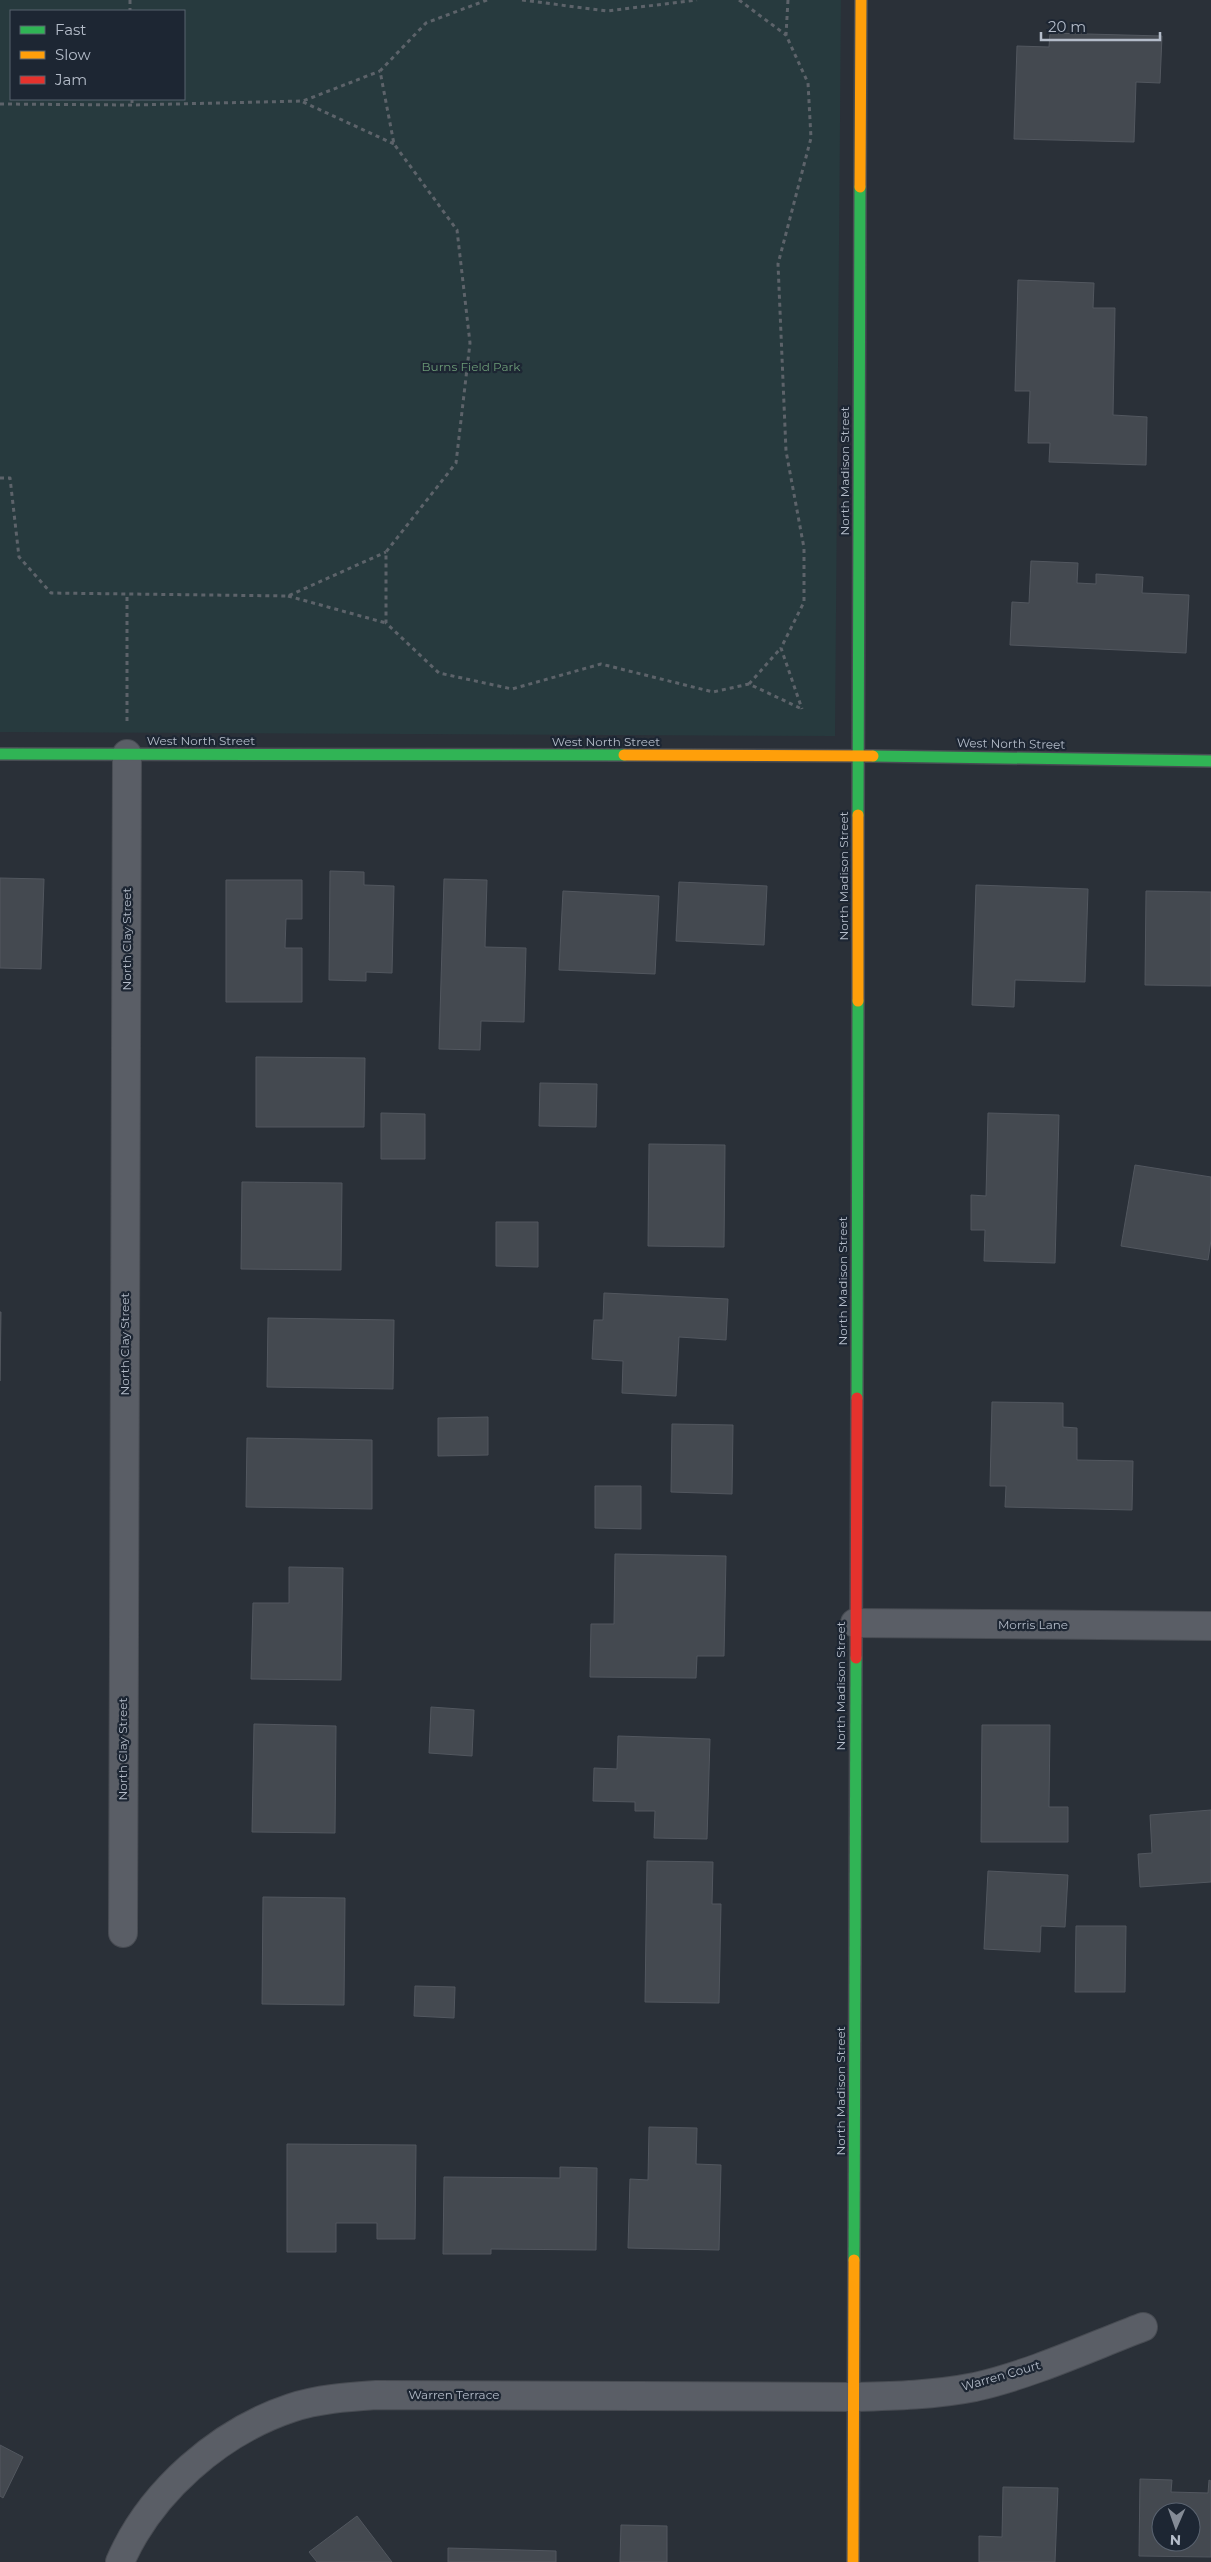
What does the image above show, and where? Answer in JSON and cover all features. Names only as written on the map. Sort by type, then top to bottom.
[{"type":"street","name":"North Madison Street","points":[[853,2562],[860,0]]},
{"type":"street","name":"West North Street","points":[[0,754],[858,756],[1211,761]]},
{"type":"street","name":"North Clay Street","points":[[123,1933],[127,754]]},
{"type":"street","name":"Morris Lane","points":[[855,1623],[1211,1626]]},
{"type":"street","name":"Warren Court","points":[[854,2397],[913,2395],[975,2387],[1043,2365],[1143,2327]]},
{"type":"street","name":"Warren Terrace","points":[[120,2562],[141,2524],[168,2491],[196,2462],[225,2442],[257,2424],[291,2408],[325,2400],[377,2395],[489,2394],[854,2397]]},
{"type":"path","points":[[0,104],[132,105],[302,102],[380,70],[426,23],[487,0]]},
{"type":"path","points":[[522,0],[607,10],[697,0]]},
{"type":"path","points":[[739,0],[786,35]]},
{"type":"path","points":[[0,478],[10,478],[19,556],[51,593],[288,596],[386,624],[439,673],[512,689],[601,664],[713,692],[749,684],[781,648],[804,602],[804,548],[786,451],[778,264],[811,138],[808,84],[786,35],[788,0]]},
{"type":"path","points":[[288,596],[386,552],[456,463],[470,343],[457,230],[394,144],[380,70]]},
{"type":"path","points":[[132,100],[132,105]]},
{"type":"path","points":[[302,102],[394,144]]},
{"type":"path","points":[[386,552],[386,624]]},
{"type":"path","points":[[127,594],[127,754]]},
{"type":"path","points":[[749,684],[802,709],[781,648]]},
{"type":"green space","name":"Burns Field Park","points":[[0,0],[841,0],[835,736],[0,732]]},
{"type":"building","points":[[1050,33],[1162,36],[1160,83],[1136,82],[1134,142],[1014,139],[1017,46],[1049,47]]},
{"type":"building","points":[[1018,280],[1094,283],[1093,308],[1115,308],[1113,415],[1147,417],[1146,465],[1049,462],[1050,443],[1028,443],[1030,391],[1015,391]]},
{"type":"building","points":[[1031,561],[1078,563],[1077,583],[1096,584],[1096,574],[1143,577],[1142,593],[1189,595],[1186,653],[1010,645],[1012,602],[1029,603]]},
{"type":"building","points":[[330,871],[364,872],[364,885],[394,886],[392,973],[366,972],[366,981],[329,980]]},
{"type":"building","points":[[0,878],[44,879],[41,969],[0,968]]},
{"type":"building","points":[[444,879],[487,880],[485,947],[526,948],[524,1022],[481,1021],[480,1050],[439,1049]]},
{"type":"building","points":[[226,880],[302,880],[302,919],[286,919],[285,948],[302,948],[302,1002],[226,1002]]},
{"type":"building","points":[[679,882],[767,886],[764,945],[676,941]]},
{"type":"building","points":[[976,885],[1088,889],[1085,982],[1015,980],[1014,1007],[972,1005]]},
{"type":"building","points":[[563,891],[659,896],[655,974],[559,970]]},
{"type":"building","points":[[1146,891],[1211,892],[1211,986],[1145,985]]},
{"type":"building","points":[[256,1057],[365,1058],[364,1127],[256,1127]]},
{"type":"building","points":[[540,1083],[597,1084],[596,1127],[539,1126]]},
{"type":"building","points":[[381,1113],[425,1114],[425,1159],[381,1159]]},
{"type":"building","points":[[988,1113],[1059,1115],[1055,1263],[984,1261],[985,1230],[971,1230],[971,1195],[986,1196]]},
{"type":"building","points":[[649,1144],[725,1145],[724,1247],[648,1246]]},
{"type":"building","points":[[1135,1165],[1211,1177],[1211,1240],[1208,1260],[1121,1246]]},
{"type":"building","points":[[242,1182],[342,1183],[341,1270],[241,1269]]},
{"type":"building","points":[[496,1222],[538,1222],[538,1267],[496,1266]]},
{"type":"building","points":[[604,1293],[728,1299],[726,1340],[679,1337],[676,1396],[622,1393],[623,1361],[592,1359],[594,1320],[603,1320]]},
{"type":"building","points":[[0,1312],[1,1312],[0,1381]]},
{"type":"building","points":[[268,1318],[394,1320],[393,1389],[267,1387]]},
{"type":"building","points":[[992,1402],[1063,1403],[1063,1427],[1077,1428],[1077,1460],[1133,1461],[1132,1510],[1005,1507],[1006,1486],[990,1486]]},
{"type":"building","points":[[488,1417],[488,1455],[438,1456],[438,1418]]},
{"type":"building","points":[[672,1424],[733,1425],[732,1494],[671,1492]]},
{"type":"building","points":[[247,1438],[372,1440],[372,1509],[246,1507]]},
{"type":"building","points":[[595,1486],[641,1486],[641,1529],[595,1528]]},
{"type":"building","points":[[615,1554],[726,1556],[724,1656],[697,1656],[696,1678],[590,1677],[591,1624],[614,1624]]},
{"type":"building","points":[[289,1567],[343,1568],[341,1680],[251,1679],[253,1603],[289,1603]]},
{"type":"building","points":[[431,1707],[474,1710],[472,1756],[429,1753]]},
{"type":"building","points":[[254,1724],[336,1726],[335,1833],[252,1832]]},
{"type":"building","points":[[982,1725],[1050,1725],[1049,1807],[1068,1807],[1068,1842],[981,1842]]},
{"type":"building","points":[[618,1736],[710,1739],[707,1839],[654,1838],[655,1811],[635,1811],[635,1802],[593,1801],[594,1768],[617,1769]]},
{"type":"building","points":[[1211,1810],[1211,1882],[1140,1887],[1138,1854],[1152,1853],[1150,1815]]},
{"type":"building","points":[[647,1861],[713,1862],[712,1904],[721,1904],[719,2003],[645,2002]]},
{"type":"building","points":[[988,1871],[1068,1875],[1065,1927],[1041,1926],[1040,1952],[984,1949]]},
{"type":"building","points":[[263,1897],[345,1898],[344,2005],[262,2004]]},
{"type":"building","points":[[1076,1926],[1126,1926],[1125,1992],[1075,1992]]},
{"type":"building","points":[[415,1986],[455,1987],[454,2018],[414,2016]]},
{"type":"building","points":[[649,2127],[697,2128],[696,2164],[721,2165],[719,2250],[628,2248],[630,2179],[648,2180]]},
{"type":"building","points":[[287,2144],[416,2145],[415,2239],[377,2239],[377,2223],[336,2223],[336,2252],[287,2252]]},
{"type":"building","points":[[560,2167],[597,2168],[596,2250],[491,2249],[491,2254],[443,2254],[444,2177],[560,2178]]},
{"type":"building","points":[[0,2445],[23,2457],[3,2498],[0,2496]]},
{"type":"building","points":[[1140,2479],[1172,2480],[1171,2492],[1208,2493],[1209,2480],[1211,2481],[1211,2557],[1139,2556]]},
{"type":"building","points":[[1003,2487],[1058,2488],[1055,2562],[979,2562],[979,2536],[1002,2537]]},
{"type":"building","points":[[357,2516],[392,2562],[317,2562],[309,2552]]},
{"type":"building","points":[[621,2525],[667,2526],[667,2562],[620,2562]]},
{"type":"building","points":[[448,2548],[556,2551],[556,2562],[448,2562]]},
{"type":"traffic: fast","points":[[858,815],[860,187]]},
{"type":"traffic: fast","points":[[0,754],[624,755]]},
{"type":"traffic: fast","points":[[873,756],[1211,761]]},
{"type":"traffic: fast","points":[[857,1398],[858,1001]]},
{"type":"traffic: fast","points":[[854,2260],[856,1658]]},
{"type":"traffic: slow","points":[[860,187],[861,0]]},
{"type":"traffic: slow","points":[[624,755],[873,756]]},
{"type":"traffic: slow","points":[[858,815],[858,1001]]},
{"type":"traffic: slow","points":[[853,2562],[854,2260]]},
{"type":"traffic: jam","points":[[856,1658],[857,1398]]}]
